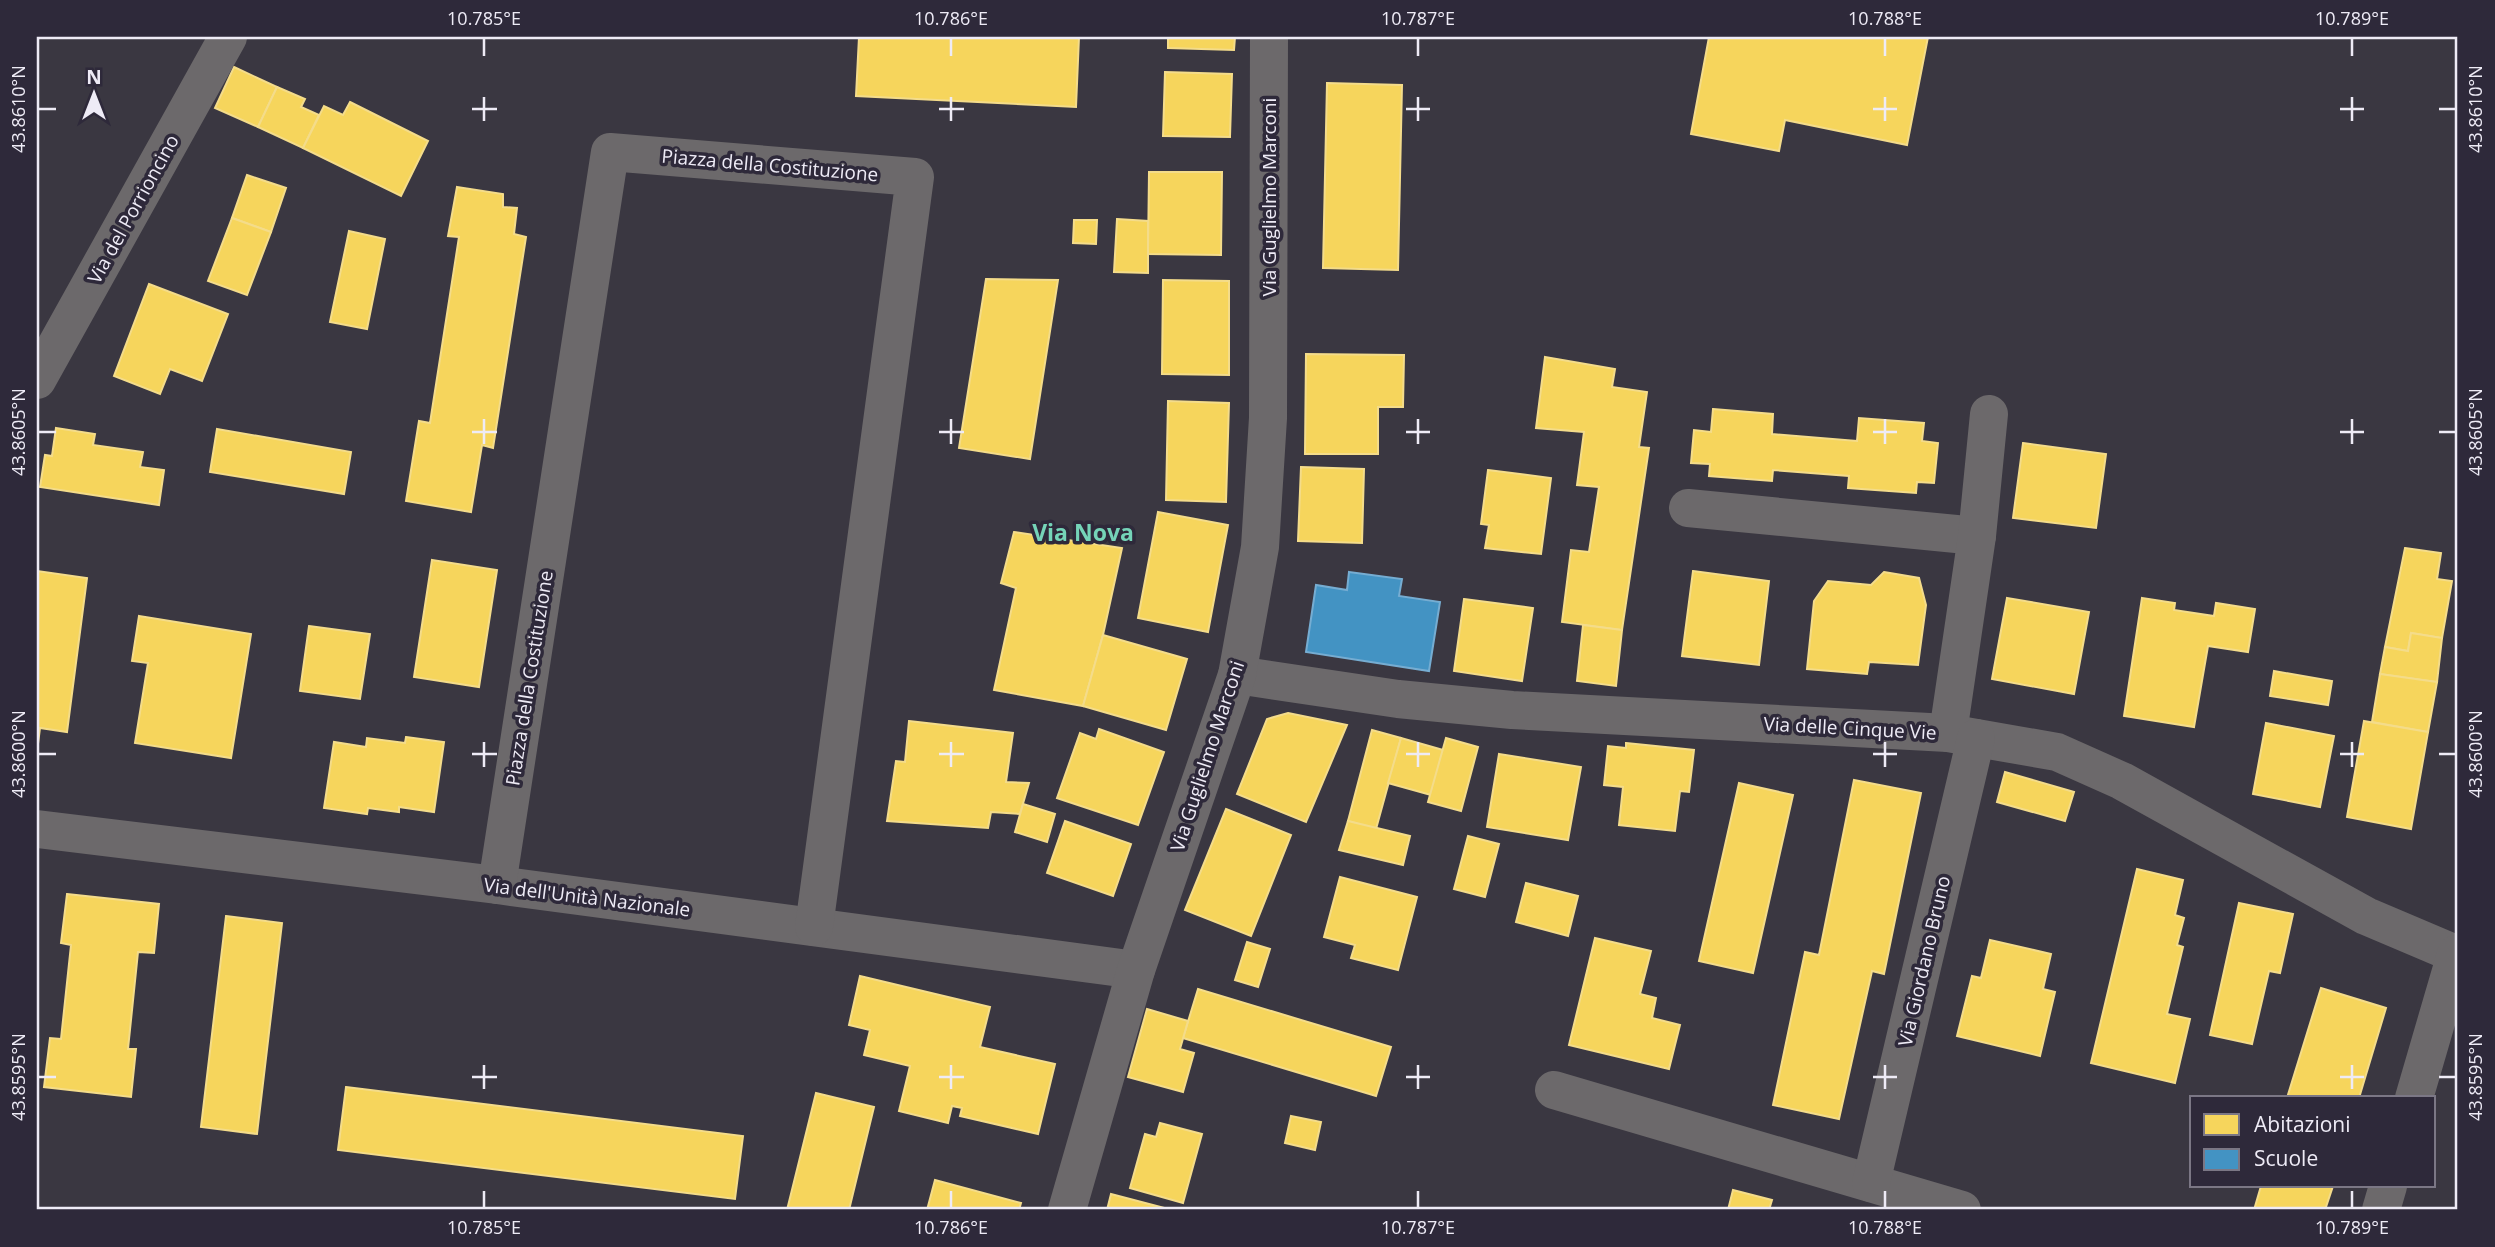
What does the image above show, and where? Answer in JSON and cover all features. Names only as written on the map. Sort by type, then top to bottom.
[{"type":"street","name":"Via del Porrioncino","points":[[37,380],[228,37]]},
{"type":"street","name":"Via Guglielmo Marconi","points":[[1067,1210],[1136,970],[1237,675],[1260,547],[1268,418],[1269,37]]},
{"type":"street","name":"Piazza della Costituzione","points":[[498,885],[610,152],[915,177],[814,927]]},
{"type":"street","name":"Via Giordano Bruno","points":[[1871,1183],[1962,736],[1989,414]]},
{"type":"street","points":[[1688,508],[1978,536]]},
{"type":"street","name":"Via delle Cinque Vie","points":[[1237,675],[1398,699],[1512,710],[1962,736],[2057,752],[2122,781],[2366,916],[2457,955]]},
{"type":"street","name":"Via dell'Unità Nazionale","points":[[37,830],[498,885],[1136,970]]},
{"type":"street","points":[[2415,1096],[2457,955]]},
{"type":"street","points":[[1553,1090],[1962,1210]]},
{"type":"street","points":[[2381,1210],[2387,1188]]},
{"type":"building: Abitazioni","points":[[859,37],[1079,37],[1076,107],[856,96]]},
{"type":"building: Abitazioni","points":[[1168,37],[1235,37],[1234,50],[1168,48]]},
{"type":"building: Abitazioni","points":[[1709,37],[1928,37],[1907,145],[1785,120],[1779,151],[1691,134]]},
{"type":"building: Abitazioni","points":[[234,67],[277,87],[258,127],[215,108]]},
{"type":"building: Abitazioni","points":[[1165,72],[1232,74],[1230,137],[1163,136]]},
{"type":"building: Abitazioni","points":[[1327,83],[1402,85],[1398,270],[1323,268]]},
{"type":"building: Abitazioni","points":[[277,87],[305,99],[301,107],[319,115],[303,148],[258,127]]},
{"type":"building: Abitazioni","points":[[350,102],[428,141],[401,196],[303,148],[324,106],[343,115]]},
{"type":"building: Abitazioni","points":[[1149,172],[1222,172],[1221,255],[1148,254]]},
{"type":"building: Abitazioni","points":[[247,175],[286,188],[271,232],[232,218]]},
{"type":"building: Abitazioni","points":[[457,187],[503,194],[503,207],[517,208],[514,234],[526,237],[493,448],[482,445],[471,512],[406,501],[419,421],[430,423],[459,237],[448,236]]},
{"type":"building: Abitazioni","points":[[232,218],[271,232],[247,295],[208,281]]},
{"type":"building: Abitazioni","points":[[1117,219],[1148,221],[1148,273],[1114,272]]},
{"type":"building: Abitazioni","points":[[1074,220],[1097,220],[1096,244],[1073,243]]},
{"type":"building: Abitazioni","points":[[349,231],[385,239],[367,329],[330,322]]},
{"type":"building: Abitazioni","points":[[986,279],[1058,280],[1030,459],[959,448]]},
{"type":"building: Abitazioni","points":[[1163,280],[1229,281],[1229,375],[1162,374]]},
{"type":"building: Abitazioni","points":[[149,284],[228,314],[202,381],[170,369],[160,394],[114,376]]},
{"type":"building: Abitazioni","points":[[1306,354],[1404,355],[1403,407],[1378,407],[1378,454],[1305,454]]},
{"type":"building: Abitazioni","points":[[1545,357],[1615,369],[1612,387],[1647,392],[1639,447],[1649,448],[1622,630],[1562,622],[1571,550],[1589,552],[1599,487],[1577,485],[1584,432],[1536,428]]},
{"type":"building: Abitazioni","points":[[1168,401],[1229,403],[1226,502],[1166,500]]},
{"type":"building: Abitazioni","points":[[1713,409],[1773,414],[1772,434],[1857,441],[1859,418],[1924,423],[1922,441],[1938,443],[1934,483],[1917,482],[1916,493],[1848,488],[1849,476],[1773,470],[1772,481],[1709,476],[1710,464],[1691,463],[1694,430],[1711,432]]},
{"type":"building: Abitazioni","points":[[56,428],[95,434],[93,445],[143,452],[140,467],[164,470],[159,505],[40,487],[45,455],[52,456]]},
{"type":"building: Abitazioni","points":[[217,429],[351,452],[344,494],[210,472]]},
{"type":"building: Abitazioni","points":[[2023,443],[2106,454],[2096,528],[2013,518]]},
{"type":"building: Abitazioni","points":[[1301,467],[1364,469],[1362,543],[1298,541]]},
{"type":"building: Abitazioni","points":[[1488,470],[1551,478],[1541,554],[1485,548],[1489,525],[1481,524]]},
{"type":"building: Abitazioni","points":[[1158,512],[1228,525],[1208,632],[1138,618]]},
{"type":"building: Abitazioni","points":[[1014,532],[1122,548],[1103,635],[1083,706],[994,690],[1016,588],[1001,583]]},
{"type":"building: Abitazioni","points":[[2405,548],[2441,553],[2437,579],[2452,581],[2442,638],[2411,633],[2408,651],[2385,647]]},
{"type":"building: Abitazioni","points":[[432,560],[497,570],[479,687],[414,677]]},
{"type":"building: Abitazioni","points":[[37,571],[87,578],[67,732],[40,728],[37,752]]},
{"type":"building: Abitazioni","points":[[1693,571],[1769,581],[1759,665],[1682,656]]},
{"type":"building: Abitazioni","points":[[1884,572],[1919,578],[1926,605],[1918,665],[1869,662],[1867,674],[1807,669],[1814,601],[1828,581],[1871,585]]},
{"type":"building: Abitazioni","points":[[2007,598],[2089,612],[2074,694],[1992,679]]},
{"type":"building: Abitazioni","points":[[2142,598],[2175,603],[2174,610],[2214,616],[2216,603],[2255,609],[2248,652],[2208,646],[2194,727],[2124,716]]},
{"type":"building: Abitazioni","points":[[1464,599],[1533,608],[1522,681],[1454,671]]},
{"type":"building: Abitazioni","points":[[139,616],[251,634],[231,758],[135,743],[148,663],[132,661]]},
{"type":"building: Abitazioni","points":[[1583,625],[1622,630],[1616,686],[1577,681]]},
{"type":"building: Abitazioni","points":[[309,626],[370,634],[360,699],[300,691]]},
{"type":"building: Abitazioni","points":[[2411,633],[2442,638],[2437,682],[2380,674],[2385,647],[2408,651]]},
{"type":"building: Abitazioni","points":[[1103,635],[1187,659],[1166,730],[1083,706]]},
{"type":"building: Abitazioni","points":[[2274,671],[2332,681],[2328,705],[2270,696]]},
{"type":"building: Abitazioni","points":[[2380,674],[2437,682],[2428,732],[2372,722]]},
{"type":"building: Abitazioni","points":[[1288,713],[1347,725],[1306,822],[1237,794],[1267,719]]},
{"type":"building: Abitazioni","points":[[909,721],[1013,733],[1006,782],[1029,783],[1020,814],[991,812],[988,828],[887,821],[896,761],[905,762]]},
{"type":"building: Abitazioni","points":[[2364,721],[2428,732],[2411,829],[2347,817]]},
{"type":"building: Abitazioni","points":[[2266,723],[2334,736],[2320,807],[2253,794]]},
{"type":"building: Abitazioni","points":[[1099,729],[1164,752],[1138,825],[1057,798],[1080,733],[1096,739]]},
{"type":"building: Abitazioni","points":[[1372,730],[1401,738],[1376,829],[1348,821]]},
{"type":"building: Abitazioni","points":[[406,737],[444,742],[434,812],[399,807],[399,812],[368,808],[367,814],[324,808],[334,742],[366,747],[367,738],[405,743]]},
{"type":"building: Abitazioni","points":[[1401,738],[1443,750],[1431,795],[1388,783]]},
{"type":"building: Abitazioni","points":[[1446,738],[1478,747],[1461,811],[1428,802]]},
{"type":"building: Abitazioni","points":[[1626,743],[1694,750],[1689,792],[1680,791],[1675,831],[1619,825],[1623,787],[1604,785],[1608,746],[1626,748]]},
{"type":"building: Abitazioni","points":[[1499,754],[1581,767],[1568,840],[1487,827]]},
{"type":"building: Abitazioni","points":[[2005,772],[2074,792],[2065,821],[1997,802]]},
{"type":"building: Abitazioni","points":[[1854,780],[1921,793],[1884,974],[1872,971],[1839,1119],[1773,1105],[1805,952],[1819,955]]},
{"type":"building: Abitazioni","points":[[1739,783],[1793,795],[1753,973],[1699,961]]},
{"type":"building: Abitazioni","points":[[1023,804],[1055,814],[1047,842],[1015,832]]},
{"type":"building: Abitazioni","points":[[1226,809],[1291,835],[1251,936],[1185,910]]},
{"type":"building: Abitazioni","points":[[1065,821],[1131,844],[1113,896],[1047,873]]},
{"type":"building: Abitazioni","points":[[1348,821],[1410,836],[1403,865],[1339,850]]},
{"type":"building: Abitazioni","points":[[1468,836],[1499,844],[1485,897],[1454,889]]},
{"type":"building: Abitazioni","points":[[2137,869],[2183,880],[2175,915],[2184,918],[2177,945],[2183,947],[2167,1014],[2190,1019],[2175,1083],[2091,1063]]},
{"type":"building: Abitazioni","points":[[1340,877],[1417,897],[1398,970],[1351,958],[1355,945],[1324,937]]},
{"type":"building: Abitazioni","points":[[1526,883],[1578,896],[1568,936],[1516,922]]},
{"type":"building: Abitazioni","points":[[67,894],[159,904],[154,953],[138,952],[128,1049],[136,1049],[131,1097],[44,1087],[50,1038],[61,1039],[71,945],[61,943]]},
{"type":"building: Abitazioni","points":[[2239,903],[2293,914],[2280,973],[2269,971],[2252,1044],[2210,1035]]},
{"type":"building: Abitazioni","points":[[226,916],[282,923],[257,1134],[201,1127]]},
{"type":"building: Abitazioni","points":[[1595,938],[1651,951],[1640,994],[1656,998],[1652,1018],[1680,1025],[1669,1069],[1569,1045]]},
{"type":"building: Abitazioni","points":[[1990,940],[2051,954],[2043,989],[2055,992],[2040,1056],[1957,1036],[1972,976],[1981,978]]},
{"type":"building: Abitazioni","points":[[1247,942],[1270,949],[1258,987],[1235,980]]},
{"type":"building: Abitazioni","points":[[860,976],[990,1007],[980,1047],[1055,1064],[1038,1134],[960,1116],[962,1108],[952,1106],[948,1123],[899,1111],[910,1066],[864,1055],[870,1030],[849,1025]]},
{"type":"building: Abitazioni","points":[[2321,988],[2386,1008],[2360,1096],[2288,1096]]},
{"type":"building: Abitazioni","points":[[1198,989],[1391,1047],[1376,1096],[1183,1038]]},
{"type":"building: Abitazioni","points":[[1147,1009],[1188,1021],[1180,1049],[1194,1053],[1183,1092],[1128,1077]]},
{"type":"building: Abitazioni","points":[[346,1087],[743,1136],[735,1199],[338,1150]]},
{"type":"building: Abitazioni","points":[[816,1093],[874,1107],[849,1210],[787,1210]]},
{"type":"building: Abitazioni","points":[[1291,1116],[1321,1122],[1315,1150],[1285,1143]]},
{"type":"building: Abitazioni","points":[[1160,1123],[1202,1134],[1183,1203],[1130,1188],[1145,1134],[1156,1137]]},
{"type":"building: Abitazioni","points":[[935,1180],[1021,1203],[1019,1210],[927,1210]]},
{"type":"building: Abitazioni","points":[[2260,1188],[2332,1188],[2325,1210],[2254,1210]]},
{"type":"building: Abitazioni","points":[[1733,1190],[1772,1200],[1769,1210],[1728,1210]]},
{"type":"building: Abitazioni","points":[[1111,1194],[1172,1210],[1107,1210]]},
{"type":"building: Scuole","points":[[1349,572],[1402,579],[1399,596],[1440,602],[1429,671],[1306,652],[1316,585],[1347,590]]},
{"type":"district","name":"Via Nova","points":[[1083,533]]}]
